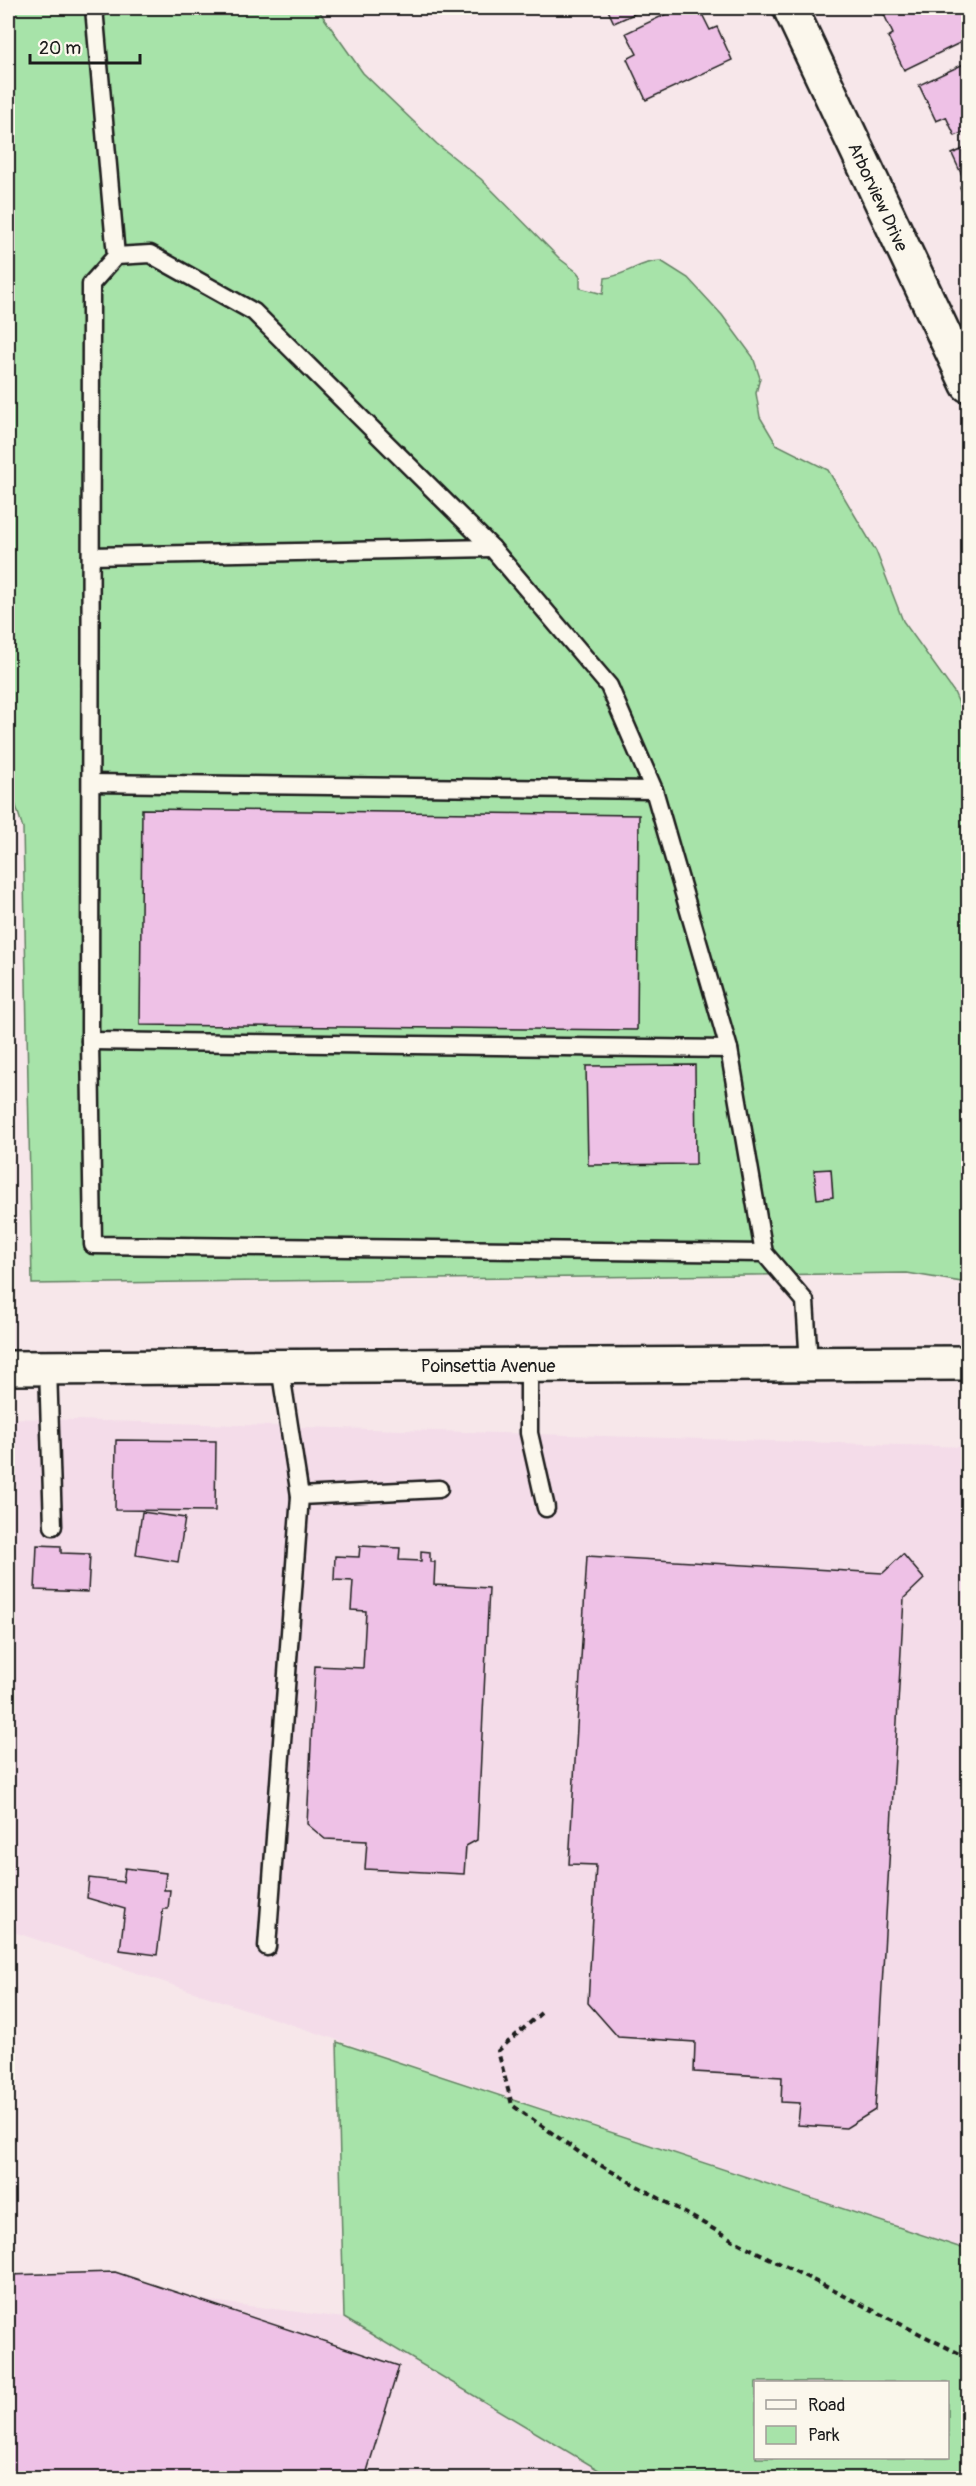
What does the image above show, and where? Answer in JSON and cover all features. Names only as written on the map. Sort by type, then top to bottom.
[{"type":"main road","name":"Arborview Drive","points":[[790,8],[969,385]]},
{"type":"main road","name":"Poinsettia Avenue","points":[[8,1368],[969,1363]]},
{"type":"lane","points":[[94,8],[116,256]]},
{"type":"lane","points":[[764,1253],[379,1251],[93,1245],[90,1041],[91,284],[116,256],[150,254],[254,312],[492,548],[609,686],[654,790],[729,1049],[764,1253],[805,1301],[809,1364]]},
{"type":"lane","points":[[91,556],[492,548]]},
{"type":"lane","points":[[91,783],[654,790]]},
{"type":"lane","points":[[90,1041],[729,1049]]},
{"type":"lane","points":[[529,1365],[529,1433],[546,1508]]},
{"type":"lane","points":[[267,1947],[300,1496],[280,1367]]},
{"type":"lane","points":[[48,1368],[53,1526]]},
{"type":"lane","points":[[300,1496],[439,1489]]},
{"type":"path","points":[[541,2013],[498,2051],[513,2105],[586,2157],[733,2240],[969,2358]]},
{"type":"shaded area","points":[[8,1418],[968,1447],[968,2250],[8,1930]]},
{"type":"shaded area","points":[[8,2275],[344,2318],[612,2478],[8,2478]]},
{"type":"green space","points":[[8,8],[317,8],[363,73],[437,144],[481,179],[560,259],[577,272],[580,276],[580,288],[603,294],[605,278],[646,263],[661,261],[688,278],[722,315],[753,357],[760,378],[756,393],[760,417],[776,444],[828,470],[876,551],[903,621],[954,692],[968,724],[968,1283],[907,1273],[32,1284],[23,828],[15,803],[8,813]]},
{"type":"green space","points":[[337,2042],[968,2250],[968,2478],[612,2478],[344,2318]]},
{"type":"building","points":[[607,8],[647,8],[614,23]]},
{"type":"building","points":[[679,8],[699,8],[710,30],[717,27],[732,60],[646,100],[627,59],[637,54],[626,33]]},
{"type":"building","points":[[881,8],[968,8],[966,17],[968,39],[904,70],[888,37],[893,34]]},
{"type":"building","points":[[968,62],[968,130],[955,136],[946,117],[936,121],[919,85]]},
{"type":"building","points":[[968,147],[968,206],[960,187],[966,184],[952,154]]},
{"type":"building","points":[[142,809],[639,815],[637,1030],[140,1025]]},
{"type":"building","points":[[695,1065],[696,1164],[588,1165],[586,1066]]},
{"type":"building","points":[[831,1169],[833,1197],[817,1199],[814,1170]]},
{"type":"building","points":[[116,1440],[216,1441],[215,1511],[115,1510]]},
{"type":"building","points":[[142,1512],[185,1518],[178,1562],[136,1555]]},
{"type":"building","points":[[37,1545],[61,1546],[61,1553],[90,1554],[88,1592],[35,1590]]},
{"type":"building","points":[[360,1546],[400,1548],[399,1560],[421,1561],[421,1551],[430,1552],[430,1562],[435,1562],[434,1585],[489,1588],[477,1840],[466,1846],[464,1874],[365,1869],[367,1841],[325,1839],[307,1824],[315,1666],[363,1668],[366,1611],[351,1610],[353,1581],[334,1580],[335,1556],[359,1557]]},
{"type":"building","points":[[903,1554],[924,1579],[904,1598],[875,2110],[846,2128],[798,2125],[800,2103],[781,2102],[782,2077],[694,2072],[695,2042],[618,2037],[588,2003],[596,1865],[569,1864],[587,1556],[883,1573]]},
{"type":"building","points":[[125,1868],[166,1873],[164,1890],[170,1890],[168,1909],[163,1909],[157,1955],[120,1950],[125,1909],[87,1898],[89,1878],[123,1882]]},
{"type":"building","points":[[115,2272],[399,2366],[365,2478],[8,2478],[8,2275]]}]
